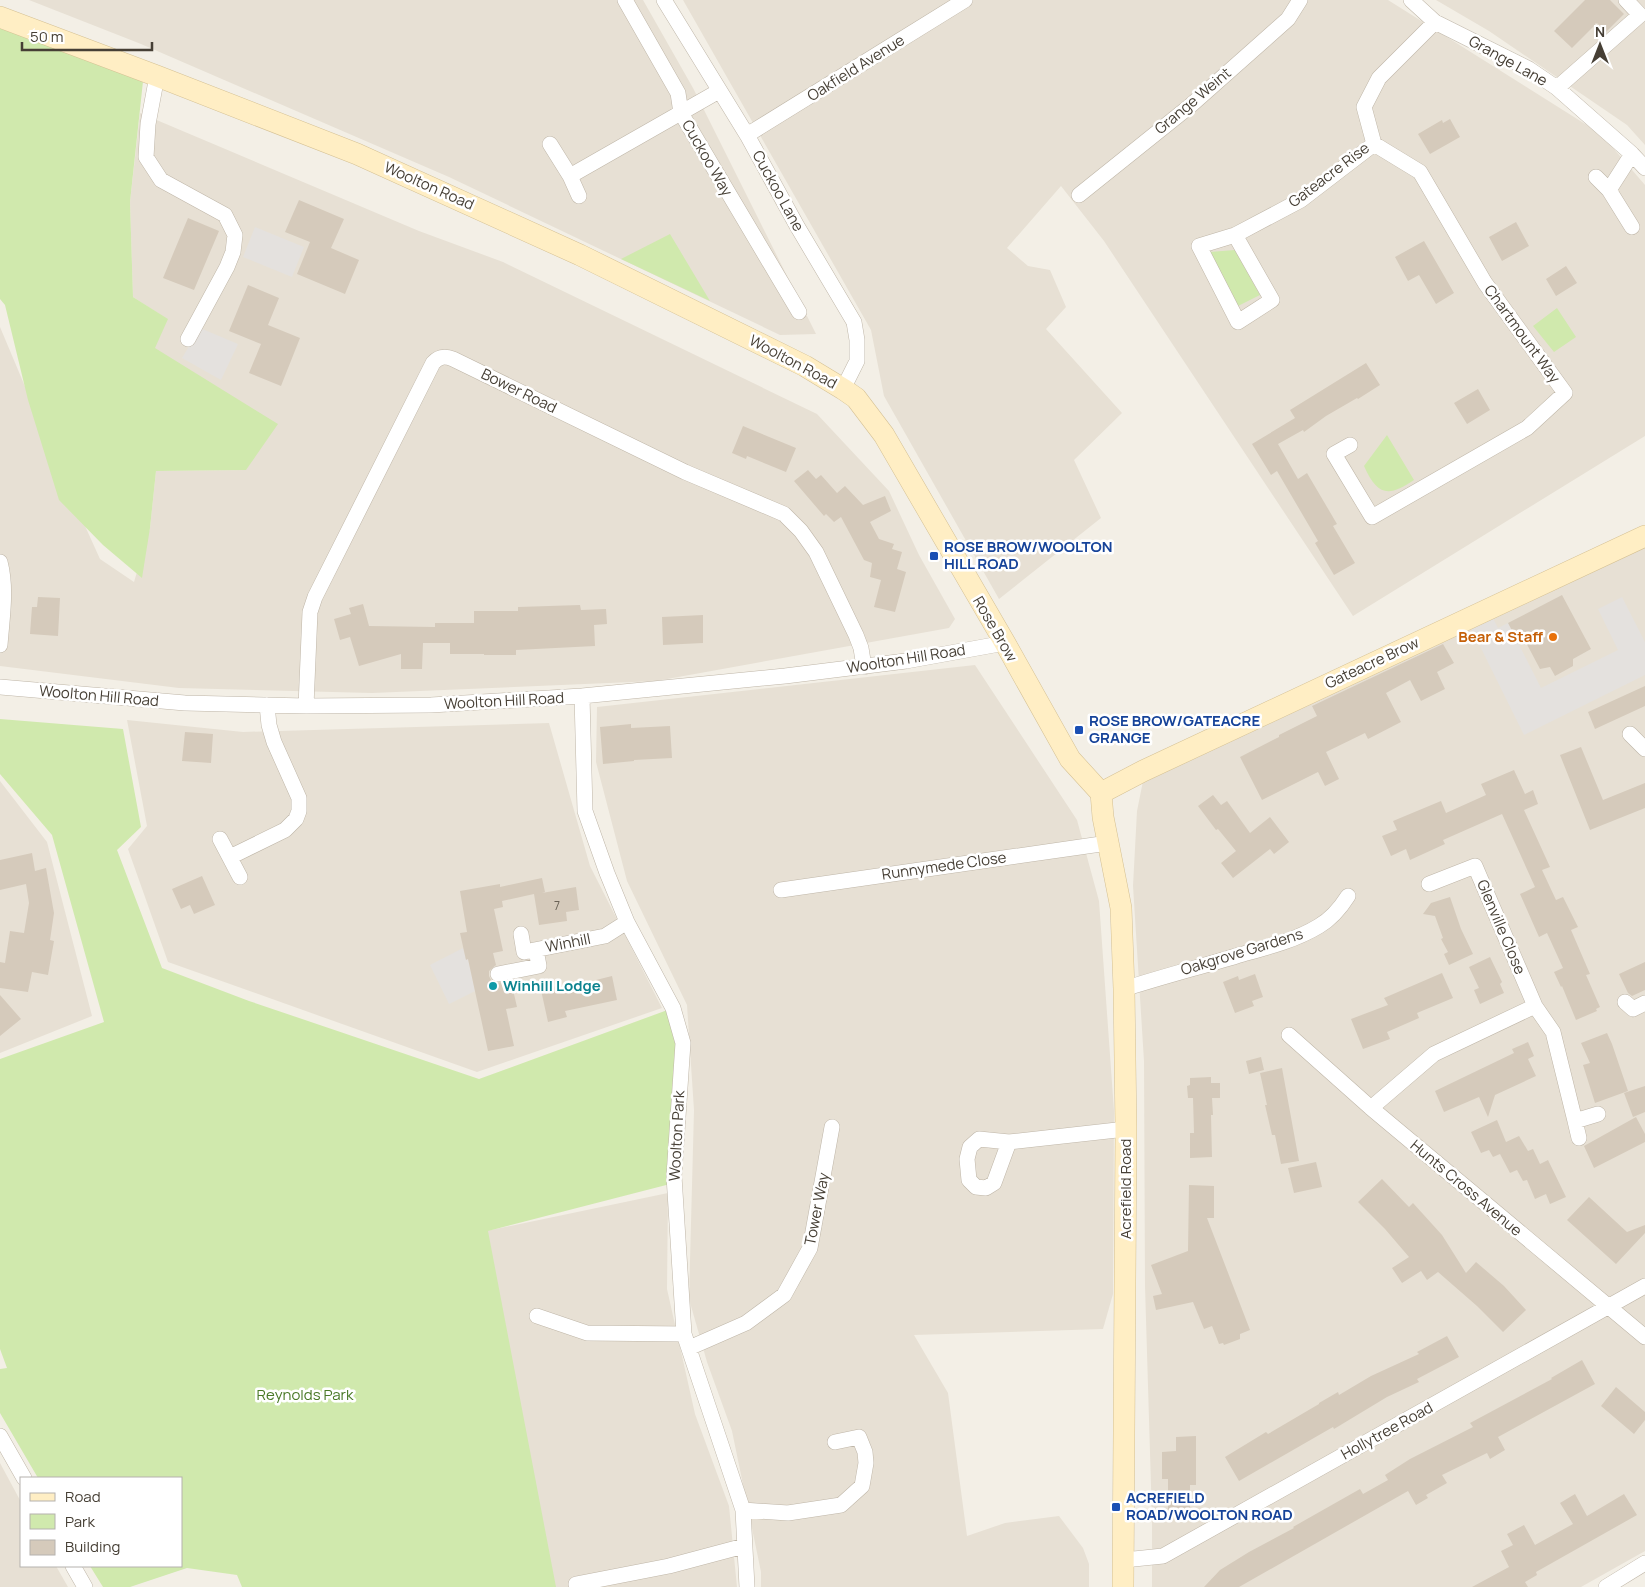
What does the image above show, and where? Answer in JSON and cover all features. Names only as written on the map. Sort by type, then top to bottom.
[{"type":"street","name":"Cuckoo Way","points":[[624,0],[678,93],[681,113],[799,312]]},
{"type":"street","name":"Cuckoo Lane","points":[[664,0],[747,135],[796,226],[854,322],[856,361],[843,389]]},
{"type":"street","name":"Oakfield Avenue","points":[[747,135],[965,0]]},
{"type":"street","name":"Grange Weint","points":[[1079,194],[1190,106],[1288,19],[1300,0]]},
{"type":"street","name":"Grange Lane","points":[[1410,0],[1435,22],[1529,69],[1558,88],[1632,154],[1645,168]]},
{"type":"street","points":[[1558,88],[1640,16],[1626,0]]},
{"type":"street","name":"Woolton Road","points":[[0,17],[357,154],[541,237],[805,366],[843,389]]},
{"type":"street","name":"Gateacre Rise","points":[[1235,235],[1272,300],[1238,322],[1199,246],[1235,235],[1301,200],[1374,144],[1364,108],[1379,78],[1435,22]]},
{"type":"street","points":[[157,76],[148,124],[146,157],[161,180],[225,215],[235,235],[227,267],[188,340]]},
{"type":"street","points":[[570,176],[719,91]]},
{"type":"street","points":[[550,144],[580,196]]},
{"type":"street","name":"Chartmount Way","points":[[1350,445],[1334,454],[1372,517],[1527,428],[1565,393],[1485,283],[1420,172],[1374,144]]},
{"type":"street","points":[[1609,190],[1632,154]]},
{"type":"street","points":[[1596,178],[1609,190],[1632,228]]},
{"type":"street","name":"Bower Road","points":[[306,706],[310,612],[314,597],[433,363],[443,356],[453,359],[685,472],[784,514],[801,531],[816,552],[856,635],[864,667]]},
{"type":"street","name":"Rose Brow","points":[[843,389],[856,398],[884,435],[1070,759],[1101,793]]},
{"type":"street","name":"Gateacre Brow","points":[[1101,793],[1152,766],[1645,536]]},
{"type":"street","points":[[0,562],[3,575],[0,645]]},
{"type":"street","name":"Woolton Hill Road","points":[[0,687],[176,702],[306,706],[431,705],[582,696],[864,667],[1005,643]]},
{"type":"street","name":"Woolton Park","points":[[582,696],[585,811],[627,922],[673,1008],[682,1043],[674,1176],[687,1341],[743,1510],[747,1587]]},
{"type":"street","points":[[230,858],[285,830],[291,825],[299,811],[299,798],[272,734],[268,705]]},
{"type":"street","points":[[1630,734],[1645,750]]},
{"type":"street","name":"Acrefield Road","points":[[1101,793],[1108,843],[1121,908],[1124,988],[1126,1128],[1124,1587]]},
{"type":"street","points":[[220,839],[240,877]]},
{"type":"street","name":"Runnymede Close","points":[[781,890],[1108,843]]},
{"type":"street","name":"Glenville Close","points":[[1429,884],[1475,866],[1535,1006],[1553,1032],[1579,1138]]},
{"type":"street","name":"Oakgrove Gardens","points":[[1124,988],[1256,950],[1303,934],[1320,926],[1330,918],[1348,896]]},
{"type":"street","name":"Winhill","points":[[521,934],[524,952],[605,936],[627,922]]},
{"type":"street","points":[[498,974],[539,966],[536,950]]},
{"type":"street","points":[[1625,1002],[1632,1009],[1645,1003]]},
{"type":"street","points":[[1370,1108],[1434,1054],[1535,1006]]},
{"type":"street","name":"Hunts Cross Avenue","points":[[1288,1035],[1370,1108],[1645,1338]]},
{"type":"street","points":[[1575,1121],[1598,1114]]},
{"type":"street","name":"Tower Way","points":[[687,1341],[746,1323],[784,1295],[810,1248],[832,1127]]},
{"type":"street","points":[[1009,1142],[1126,1128]]},
{"type":"street","name":"Hollytree Road","points":[[1124,1560],[1163,1556],[1645,1286]]},
{"type":"street","points":[[537,1316],[587,1333],[687,1341]]},
{"type":"street","points":[[0,1436],[23,1477]]},
{"type":"street","points":[[743,1510],[788,1513],[842,1504],[862,1486],[866,1463],[865,1452],[859,1437],[836,1442]]},
{"type":"street","points":[[576,1584],[669,1566],[744,1546]]},
{"type":"street","points":[[1606,1587],[1645,1563]]},
{"type":"street","points":[[74,1567],[86,1587]]},
{"type":"shaded area","points":[[29,0],[643,0],[693,88],[816,334],[780,335],[449,177],[141,44]]},
{"type":"shaded area","points":[[683,0],[1388,0],[1601,134],[1645,185],[1645,436],[1353,616],[1104,241],[1061,186],[1007,248],[1028,266],[1050,270],[1066,307],[1046,329],[1122,413],[1074,460],[1101,518],[999,599],[884,396],[871,330]]},
{"type":"shaded area","points":[[1436,0],[1645,0],[1645,145],[1627,125],[1489,31]]},
{"type":"shaded area","points":[[140,113],[419,231],[503,262],[817,414],[889,491],[919,555],[955,619],[949,628],[656,681],[372,693],[179,688],[0,666],[0,327],[66,484],[100,559],[134,582],[150,528],[156,471],[246,470],[154,348],[167,319],[133,297],[130,202]]},
{"type":"shaded area","points":[[255,227],[304,247],[292,277],[243,257]]},
{"type":"shaded area","points":[[200,328],[238,344],[221,380],[182,358]]},
{"type":"shaded area","points":[[1645,547],[1645,1551],[1581,1587],[1152,1587],[1152,1519],[1145,1286],[1144,1061],[1133,886],[1137,811],[1143,781],[1203,731],[1386,646]]},
{"type":"shaded area","points":[[1622,597],[1645,642],[1645,675],[1524,735],[1471,628],[1493,618],[1498,628],[1508,623],[1541,688],[1618,650],[1598,609]]},
{"type":"shaded area","points":[[975,665],[1077,820],[1099,901],[1114,1111],[1113,1294],[1103,1329],[914,1335],[948,1393],[967,1536],[1005,1523],[1059,1516],[1083,1548],[1089,1564],[1089,1587],[761,1587],[761,1572],[732,1431],[707,1362],[689,1299],[694,1110],[687,1005],[627,881],[596,762],[597,707]]},
{"type":"shaded area","points":[[127,720],[243,732],[549,723],[590,866],[662,1008],[477,1072],[168,962],[128,849],[147,826]]},
{"type":"shaded area","points":[[0,781],[47,842],[92,1016],[0,1053]]},
{"type":"shaded area","points":[[463,948],[466,959],[468,959],[475,991],[449,1004],[430,965]]},
{"type":"shaded area","points":[[668,1193],[667,1289],[695,1414],[729,1506],[737,1587],[545,1587],[448,1239]]},
{"type":"shaded area","points":[[0,1463],[20,1500],[20,1567],[57,1567],[68,1587],[0,1587]]},
{"type":"green space","points":[[0,23],[144,72],[130,202],[133,297],[168,319],[155,348],[278,424],[246,470],[156,471],[142,578],[103,545],[59,500],[28,400],[5,305],[0,299]]},
{"type":"green space","points":[[670,234],[710,301],[621,259]]},
{"type":"green space","points":[[1235,250],[1260,295],[1238,306],[1210,252]]},
{"type":"green space","points":[[1557,308],[1576,337],[1554,352],[1533,326]]},
{"type":"green space","points":[[1387,435],[1414,480],[1397,489],[1384,491],[1374,483],[1364,466]]},
{"type":"green space","name":"Reynolds Park","points":[[0,719],[123,729],[141,827],[117,850],[162,968],[249,1001],[479,1079],[673,1008],[681,1070],[674,1183],[488,1231],[556,1587],[242,1587],[237,1575],[187,1568],[130,1587],[103,1587],[91,1567],[182,1567],[182,1477],[37,1477],[0,1413],[0,1369],[7,1368],[0,1349],[0,1059],[104,1022],[52,835],[0,774]]},
{"type":"building","points":[[1585,0],[1610,0],[1624,14],[1606,32],[1597,23],[1572,48],[1554,31]]},
{"type":"building","points":[[1450,119],[1460,137],[1430,154],[1418,134],[1442,120],[1443,123]]},
{"type":"building","points":[[299,200],[344,219],[331,248],[359,260],[345,294],[297,274],[310,242],[285,232]]},
{"type":"building","points":[[188,218],[219,231],[194,290],[163,278]]},
{"type":"building","points":[[1516,222],[1529,246],[1502,261],[1489,237]]},
{"type":"building","points":[[1424,241],[1454,293],[1436,304],[1419,275],[1408,281],[1395,257]]},
{"type":"building","points":[[1566,266],[1577,283],[1556,296],[1546,279]]},
{"type":"building","points":[[248,285],[279,298],[268,325],[300,338],[281,386],[249,373],[261,344],[229,331]]},
{"type":"building","points":[[1366,363],[1380,385],[1326,416],[1304,432],[1303,430],[1278,444],[1298,479],[1307,473],[1337,524],[1333,526],[1355,563],[1334,575],[1315,543],[1318,541],[1277,471],[1271,475],[1252,444],[1295,418],[1290,410]]},
{"type":"building","points":[[1478,389],[1490,410],[1467,424],[1454,403]]},
{"type":"building","points":[[743,426],[796,448],[786,472],[747,456],[746,459],[732,453]]},
{"type":"building","points":[[808,470],[816,479],[821,475],[837,493],[845,486],[863,505],[885,496],[891,511],[870,522],[879,539],[894,544],[892,549],[902,552],[897,569],[906,572],[895,612],[874,607],[881,580],[870,577],[872,563],[864,560],[841,517],[834,522],[826,514],[824,516],[794,481]]},
{"type":"building","name":"Bear & Staff","points":[[1562,595],[1591,649],[1573,659],[1573,666],[1555,676],[1550,667],[1540,669],[1522,635],[1516,638],[1508,623]]},
{"type":"building","points":[[38,597],[60,598],[58,636],[30,634],[32,607],[37,607]]},
{"type":"building","points":[[363,604],[369,626],[435,627],[435,623],[474,623],[474,611],[518,611],[518,607],[580,605],[581,610],[606,609],[607,624],[594,625],[595,646],[516,650],[516,655],[484,655],[450,654],[450,643],[423,643],[422,669],[401,669],[401,654],[359,666],[350,637],[340,640],[334,619],[351,614],[349,608]]},
{"type":"building","points":[[703,615],[703,643],[663,645],[662,617]]},
{"type":"building","points":[[1443,644],[1454,663],[1437,672],[1445,689],[1421,701],[1410,680],[1386,693],[1401,722],[1368,739],[1365,733],[1326,752],[1339,779],[1325,786],[1318,772],[1262,800],[1240,757],[1317,716],[1312,706]]},
{"type":"building","points":[[1645,686],[1645,706],[1595,729],[1588,712]]},
{"type":"building","points":[[631,724],[631,728],[670,726],[672,758],[603,764],[600,727]]},
{"type":"building","points":[[185,732],[213,734],[211,763],[182,761]]},
{"type":"building","points":[[1581,747],[1603,800],[1645,783],[1645,808],[1590,830],[1560,755]]},
{"type":"building","points":[[1514,770],[1525,794],[1533,790],[1538,804],[1524,810],[1550,867],[1542,870],[1556,900],[1563,897],[1578,927],[1571,930],[1590,974],[1586,975],[1600,1007],[1596,1009],[1597,1011],[1576,1020],[1554,972],[1563,968],[1547,933],[1539,937],[1520,894],[1535,887],[1502,814],[1443,840],[1445,844],[1410,860],[1406,849],[1391,856],[1382,836],[1397,830],[1393,821],[1441,801],[1446,813],[1486,795],[1481,784]]},
{"type":"building","points":[[1213,795],[1221,805],[1227,801],[1250,833],[1270,817],[1289,842],[1274,854],[1270,849],[1233,878],[1221,863],[1236,851],[1218,829],[1216,830],[1198,806]]},
{"type":"building","points":[[32,853],[35,871],[46,868],[54,913],[50,940],[54,941],[48,975],[32,972],[28,992],[0,988],[0,962],[5,963],[10,931],[24,933],[29,903],[26,884],[0,890],[0,860]]},
{"type":"building","points":[[202,876],[215,905],[194,914],[190,905],[181,909],[172,889]]},
{"type":"building","points":[[542,878],[545,892],[542,893],[576,887],[579,910],[566,912],[567,921],[539,925],[534,894],[502,901],[503,907],[494,909],[503,951],[493,953],[496,965],[489,971],[489,976],[495,983],[511,981],[517,1007],[506,1009],[514,1046],[488,1051],[468,959],[466,960],[460,933],[467,932],[460,891],[500,884],[500,887]]},
{"type":"building","points":[[1450,897],[1461,929],[1473,954],[1449,965],[1444,954],[1448,952],[1441,939],[1443,938],[1435,916],[1423,914],[1431,903]]},
{"type":"building","points":[[1490,957],[1502,982],[1500,984],[1504,993],[1480,1004],[1474,990],[1479,988],[1469,967]]},
{"type":"building","points":[[1645,962],[1645,990],[1632,996],[1628,993],[1619,974]]},
{"type":"building","points":[[1442,973],[1453,998],[1417,1013],[1419,1018],[1387,1032],[1390,1039],[1363,1049],[1351,1019],[1388,1005],[1384,998]]},
{"type":"building","points":[[1255,974],[1263,997],[1252,1001],[1254,1006],[1235,1013],[1223,982],[1238,976],[1239,980]]},
{"type":"building","points":[[612,976],[617,1000],[565,1011],[567,1017],[548,1022],[541,990],[561,985],[562,991],[597,983],[596,980]]},
{"type":"building","points":[[0,995],[21,1019],[0,1036]]},
{"type":"building","points":[[1607,1033],[1628,1091],[1595,1103],[1583,1065],[1590,1063],[1581,1043]]},
{"type":"building","points":[[1528,1042],[1534,1056],[1528,1059],[1536,1076],[1495,1095],[1488,1117],[1479,1097],[1444,1112],[1435,1091],[1514,1053],[1512,1049]]},
{"type":"building","points":[[1261,1057],[1264,1070],[1249,1074],[1246,1061]]},
{"type":"building","points":[[1282,1068],[1299,1161],[1281,1164],[1275,1135],[1272,1135],[1265,1105],[1267,1105],[1260,1073]]},
{"type":"building","points":[[1211,1077],[1211,1083],[1220,1083],[1220,1098],[1212,1098],[1212,1157],[1190,1158],[1190,1133],[1194,1133],[1193,1098],[1188,1098],[1187,1086],[1190,1085],[1190,1078]]},
{"type":"building","points":[[1645,1086],[1645,1112],[1633,1117],[1624,1093]]},
{"type":"building","points":[[1636,1117],[1645,1134],[1645,1142],[1594,1168],[1584,1146]]},
{"type":"building","points":[[1497,1120],[1506,1142],[1519,1136],[1528,1151],[1533,1149],[1540,1164],[1548,1160],[1566,1197],[1550,1204],[1546,1194],[1535,1199],[1527,1180],[1523,1181],[1517,1170],[1510,1173],[1500,1154],[1493,1157],[1489,1150],[1481,1153],[1471,1132]]},
{"type":"building","points":[[1316,1162],[1322,1187],[1294,1193],[1288,1168]]},
{"type":"building","points":[[1382,1179],[1409,1207],[1413,1203],[1442,1235],[1466,1273],[1476,1262],[1504,1286],[1526,1310],[1503,1332],[1438,1272],[1427,1280],[1421,1271],[1402,1283],[1392,1268],[1409,1257],[1358,1202]]},
{"type":"building","points":[[1189,1185],[1214,1186],[1214,1218],[1207,1218],[1250,1330],[1240,1334],[1240,1339],[1224,1345],[1223,1343],[1219,1344],[1212,1326],[1204,1329],[1193,1302],[1156,1310],[1153,1296],[1162,1294],[1151,1265],[1188,1251]]},
{"type":"building","points":[[1589,1197],[1627,1232],[1645,1225],[1645,1233],[1616,1264],[1567,1220]]},
{"type":"building","points":[[1447,1336],[1459,1357],[1417,1379],[1419,1382],[1387,1397],[1334,1429],[1333,1427],[1239,1481],[1225,1457],[1266,1432],[1268,1434],[1338,1392],[1339,1395],[1371,1376],[1419,1354],[1417,1352]]},
{"type":"building","points":[[1582,1360],[1595,1384],[1498,1437],[1505,1450],[1490,1459],[1487,1453],[1442,1475],[1447,1483],[1426,1495],[1428,1498],[1416,1505],[1408,1491],[1239,1587],[1204,1587],[1220,1570],[1249,1552],[1360,1489],[1363,1494],[1388,1480],[1385,1475],[1410,1459],[1473,1427],[1470,1423],[1552,1379]]},
{"type":"building","points":[[1616,1387],[1645,1412],[1645,1420],[1634,1434],[1601,1406]]},
{"type":"building","points":[[1196,1436],[1196,1485],[1190,1485],[1190,1509],[1168,1510],[1168,1479],[1162,1479],[1162,1452],[1176,1451],[1176,1437]]},
{"type":"building","points":[[1575,1494],[1587,1516],[1624,1494],[1637,1515],[1536,1572],[1537,1575],[1525,1582],[1528,1587],[1472,1587],[1509,1567],[1501,1551],[1513,1545],[1507,1534],[1524,1525],[1535,1545],[1573,1524],[1560,1503]]},
{"type":"place","name":"ROSE BROW/WOOLTON HILL ROAD","points":[[934,556]]},
{"type":"place","name":"Bear & Staff","points":[[1553,637]]},
{"type":"place","name":"ROSE BROW/GATEACRE GRANGE","points":[[1079,730]]},
{"type":"place","name":"Winhill Lodge","points":[[493,986]]},
{"type":"place","name":"ACREFIELD ROAD/WOOLTON ROAD","points":[[1116,1507]]}]
